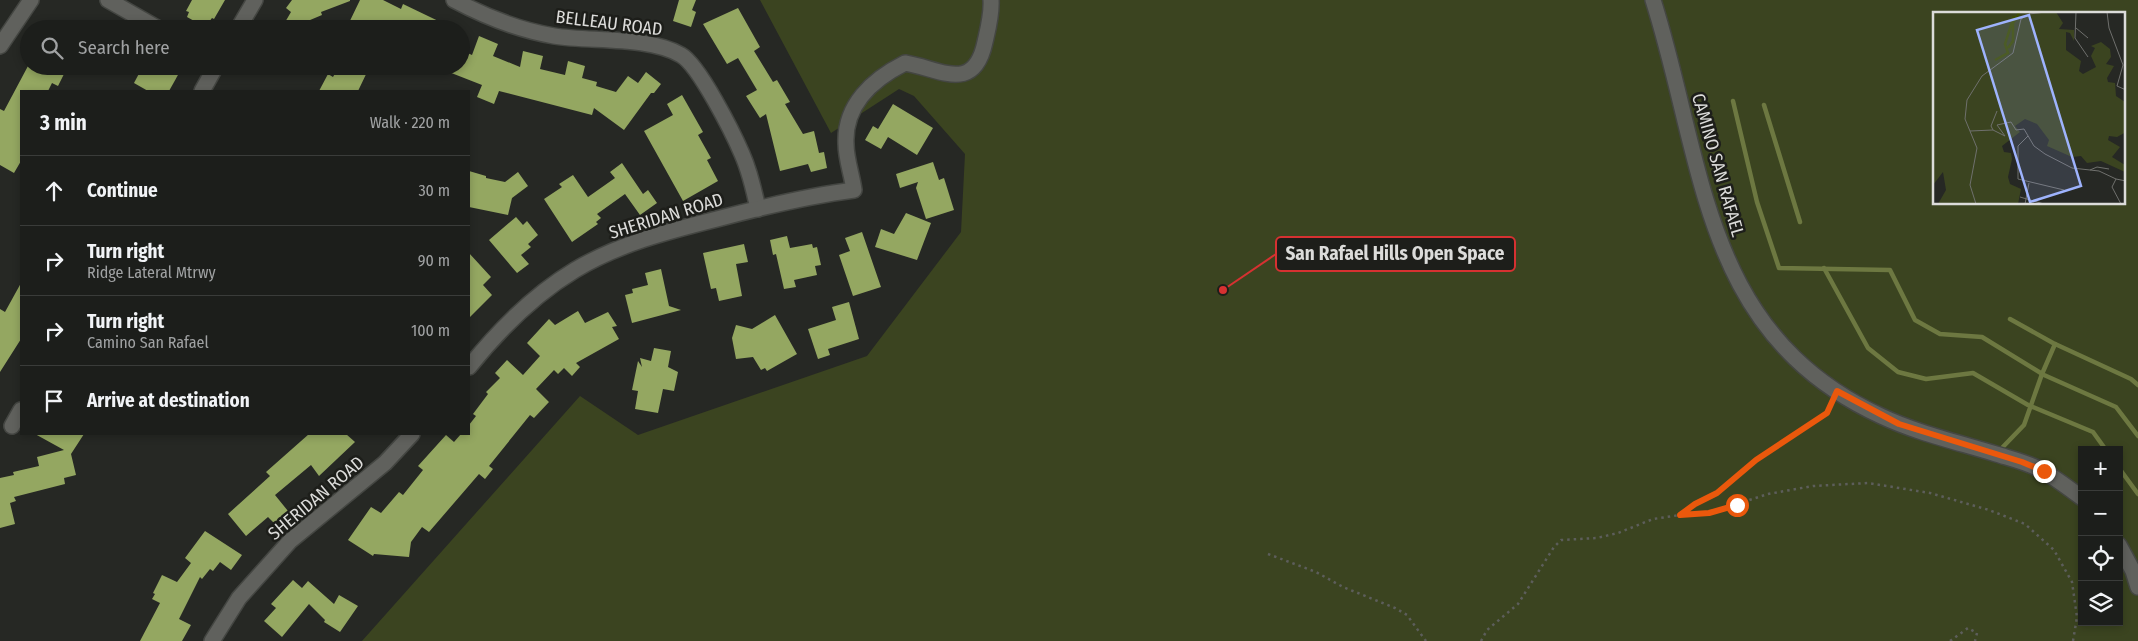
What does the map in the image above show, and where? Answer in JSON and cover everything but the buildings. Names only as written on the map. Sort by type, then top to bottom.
[{"type":"street","points":[[0,46],[31,0]]},
{"type":"street","points":[[108,0],[143,20]]},
{"type":"street","points":[[243,20],[255,0]]},
{"type":"street","name":"BELLEAU ROAD","points":[[454,0],[494,19],[552,36],[652,44],[682,55],[691,63],[742,154],[752,182],[758,208]]},
{"type":"street","name":"SHERIDAN ROAD","points":[[470,366],[488,342],[535,300],[575,270],[624,246],[682,227],[758,208],[854,190],[846,144],[853,108],[863,93],[887,72],[905,62],[951,74],[968,73],[977,66],[982,57],[991,0]]},
{"type":"street","name":"CAMINO SAN RAFAEL","points":[[1653,0],[1712,225],[1743,294],[1763,322],[1810,371],[1837,391],[1899,424],[2022,462],[2044,471],[2078,495]]},
{"type":"street","points":[[203,90],[211,75]]},
{"type":"street","points":[[12,426],[20,412]]},
{"type":"street","name":"SHERIDAN ROAD","points":[[212,641],[239,598],[290,542],[385,464],[411,435]]},
{"type":"street","points":[[2123,552],[2133,571],[2138,587]]},
{"type":"path","points":[[1680,515],[1695,504],[1717,493],[1756,460],[1827,413],[1837,391]]},
{"type":"path","points":[[1481,641],[1487,630],[1518,604],[1554,547],[1562,540],[1597,538],[1618,533],[1653,519],[1709,513],[1768,494],[1795,489],[1868,483],[1930,493],[1989,510],[2025,524],[2054,550],[2072,582],[2077,617],[2073,641]]},
{"type":"path","points":[[1268,554],[1316,572],[1344,587],[1395,608],[1407,615],[1426,641]]},
{"type":"path","points":[[1950,641],[1968,628],[1977,633],[1975,641]]},
{"type":"green space","points":[[760,0],[2138,0],[2138,641],[362,641],[580,396],[638,435],[867,356],[961,232],[965,154],[914,96],[899,89],[831,133]]},
{"type":"waterway","points":[[1733,101],[1757,202],[1779,268],[1890,270],[1915,320],[1940,334],[1982,337],[2044,375],[2116,407],[2138,436]]},
{"type":"waterway","points":[[1764,105],[1800,222]]},
{"type":"waterway","points":[[1824,268],[1868,348],[1898,372],[1926,379],[1973,373],[2028,405],[2093,432],[2103,446]]},
{"type":"waterway","points":[[2010,319],[2053,343],[2131,379],[2138,385]]},
{"type":"waterway","points":[[1999,451],[2024,425],[2055,344]]},
{"type":"waterway","points":[[2123,473],[2138,494]]},
{"type":"place","name":"San Rafael Hills Open Space","points":[[1223,290]]},
{"type":"route","points":[[1737,505],[1709,513],[1680,515],[1695,504],[1717,493],[1756,460],[1827,413],[1837,391],[1879,416],[1899,424],[2022,462],[2044,471]]}]
